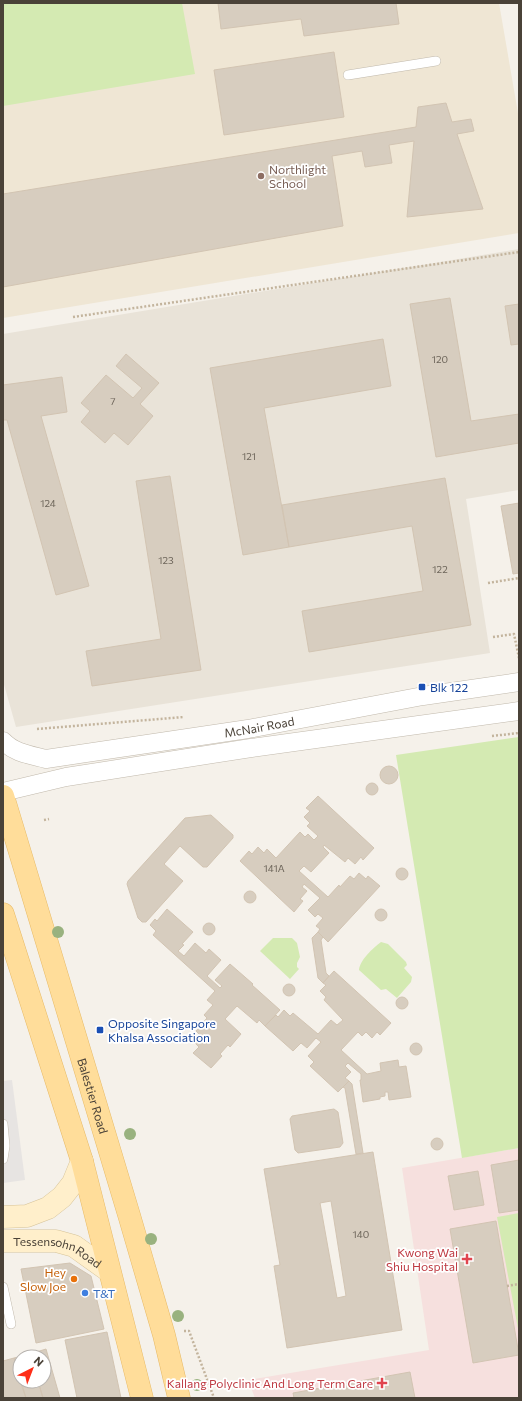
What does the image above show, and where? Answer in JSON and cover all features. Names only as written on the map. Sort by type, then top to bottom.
[{"type":"main road","name":"Balestier Road","points":[[3,796],[129,1215],[164,1335],[179,1398]]},
{"type":"main road","points":[[3,914],[82,1161],[142,1398]]},
{"type":"street","name":"McNair Road","points":[[3,741],[9,748],[23,754],[46,759],[248,729],[423,696],[519,682]]},
{"type":"street","name":"McNair Road","points":[[3,792],[66,777],[251,748],[519,711]]},
{"type":"street","points":[[3,1217],[28,1216],[48,1208],[62,1197],[73,1183],[82,1161]]},
{"type":"street","name":"Tessensohn Road","points":[[3,1241],[56,1241],[74,1246],[109,1271]]},
{"type":"lane","points":[[348,76],[436,61]]},
{"type":"lane","points":[[3,1124],[5,1146],[3,1159]]},
{"type":"lane","points":[[3,1287],[11,1324]]},
{"type":"path","points":[[73,317],[519,252]]},
{"type":"path","points":[[488,583],[519,578]]},
{"type":"path","points":[[493,637],[514,634],[519,658]]},
{"type":"path","points":[[44,820],[49,819]]},
{"type":"path","points":[[507,1286],[519,1284]]},
{"type":"path","points":[[164,1335],[189,1330],[214,1398]]},
{"type":"shaded area","name":"Northlight School","points":[[3,3],[499,3],[519,119],[519,233],[3,318]]},
{"type":"shaded area","points":[[519,249],[519,490],[466,499],[490,653],[16,727],[3,681],[3,334]]},
{"type":"shaded area","points":[[12,1080],[25,1180],[3,1183],[3,1081]]},
{"type":"shaded area","name":"Kwong Wai Shiu Hospital","points":[[519,1148],[519,1398],[255,1398],[248,1380],[429,1350],[402,1168]]},
{"type":"green space","points":[[3,3],[182,3],[195,74],[3,106]]},
{"type":"green space","points":[[519,737],[519,1148],[462,1158],[396,755]]},
{"type":"green space","points":[[273,938],[292,938],[297,943],[300,957],[297,963],[297,967],[299,969],[290,979],[260,951]]},
{"type":"green space","points":[[381,942],[388,944],[406,962],[407,965],[404,968],[412,977],[411,982],[397,998],[386,989],[381,990],[359,970],[364,958]]},
{"type":"green space","points":[[519,1213],[519,1334],[497,1217]]},
{"type":"building","points":[[218,3],[396,3],[399,24],[304,36],[301,19],[221,29]]},
{"type":"building","points":[[334,52],[344,117],[224,135],[214,70]]},
{"type":"building","points":[[446,103],[452,122],[471,119],[474,131],[457,134],[483,209],[407,217],[414,141],[389,145],[392,163],[365,167],[362,151],[332,156],[343,226],[3,287],[3,194],[416,127],[418,107]]},
{"type":"building","points":[[450,298],[471,421],[519,414],[519,443],[436,457],[410,304]]},
{"type":"building","points":[[519,304],[519,344],[511,345],[505,306]]},
{"type":"building","points":[[383,339],[391,386],[264,408],[289,547],[243,555],[210,368]]},
{"type":"building","points":[[126,354],[159,383],[140,404],[153,416],[128,445],[114,433],[105,443],[81,422],[90,411],[81,403],[106,375],[133,398],[142,388],[116,366]]},
{"type":"building","points":[[62,377],[67,412],[41,416],[89,586],[56,595],[7,420],[3,420],[3,385]]},
{"type":"building","points":[[170,476],[201,670],[92,686],[86,651],[161,639],[136,481]]},
{"type":"building","points":[[445,478],[471,625],[309,652],[302,611],[423,591],[412,526],[289,547],[282,505]]},
{"type":"building","points":[[519,503],[519,573],[513,574],[501,506]]},
{"type":"building","points":[[385,766],[393,766],[398,771],[396,782],[393,784],[385,784],[380,779],[380,771]]},
{"type":"building","points":[[374,783],[377,784],[377,794],[370,795],[367,794],[366,787],[367,784]]},
{"type":"building","points":[[318,796],[374,848],[363,860],[361,857],[355,864],[348,858],[345,862],[324,845],[323,847],[329,853],[311,872],[304,866],[299,871],[328,897],[350,876],[354,879],[359,873],[366,879],[368,876],[380,886],[328,942],[318,932],[320,929],[316,926],[323,918],[318,914],[315,917],[308,910],[320,898],[304,884],[302,887],[307,891],[300,899],[303,901],[294,912],[240,861],[249,851],[252,854],[258,847],[264,853],[267,849],[276,858],[300,832],[305,837],[308,834],[314,840],[318,836],[307,826],[310,823],[304,817],[310,811],[306,808]]},
{"type":"building","points":[[211,815],[233,835],[233,838],[207,867],[203,867],[180,846],[164,864],[183,881],[146,922],[142,922],[138,918],[127,884],[128,881],[185,818]]},
{"type":"building","points":[[404,868],[407,869],[407,879],[400,880],[397,879],[396,872],[397,869]]},
{"type":"building","points":[[252,891],[255,892],[255,902],[248,903],[245,902],[244,895],[245,892]]},
{"type":"building","points":[[167,909],[193,932],[178,951],[184,956],[195,943],[206,953],[209,949],[221,960],[207,976],[220,988],[222,986],[215,980],[230,964],[280,1010],[265,1026],[259,1020],[257,1023],[237,1006],[225,1019],[241,1034],[230,1047],[228,1045],[220,1054],[222,1056],[211,1068],[193,1053],[199,1047],[195,1043],[201,1036],[196,1031],[207,1018],[204,1015],[213,1005],[207,1000],[215,991],[153,935],[156,931],[150,925],[155,919],[157,921]]},
{"type":"building","points":[[383,909],[386,910],[386,920],[379,921],[376,920],[375,913],[376,910]]},
{"type":"building","points":[[211,923],[214,924],[214,934],[207,935],[204,934],[203,927],[204,924]]},
{"type":"building","points":[[318,932],[323,937],[321,940],[326,973],[329,976],[323,983],[318,978],[312,938]]},
{"type":"building","points":[[334,971],[391,1023],[380,1035],[377,1032],[372,1038],[366,1032],[362,1036],[358,1032],[341,1050],[367,1074],[381,1071],[380,1063],[398,1060],[399,1067],[406,1066],[411,1097],[389,1100],[388,1092],[385,1092],[385,1096],[380,1097],[380,1099],[363,1102],[360,1080],[361,1074],[348,1063],[345,1066],[351,1072],[345,1078],[349,1081],[338,1092],[310,1066],[314,1062],[308,1056],[321,1042],[316,1038],[307,1048],[301,1043],[293,1051],[265,1026],[276,1015],[278,1017],[284,1010],[290,1016],[293,1013],[318,1034],[331,1020],[337,1025],[343,1020],[324,1000],[326,997],[320,991],[326,985],[323,983]]},
{"type":"building","points":[[291,984],[294,985],[294,995],[287,996],[284,995],[283,988],[284,985]]},
{"type":"building","points":[[404,997],[407,998],[407,1008],[400,1009],[397,1008],[396,1001],[397,998]]},
{"type":"building","points":[[418,1043],[421,1044],[421,1054],[414,1055],[411,1054],[410,1047],[411,1044]]},
{"type":"building","points":[[349,1081],[352,1084],[363,1153],[356,1154],[345,1088],[343,1087]]},
{"type":"building","points":[[334,1109],[338,1112],[343,1143],[340,1147],[298,1153],[295,1150],[290,1119],[292,1116]]},
{"type":"building","points":[[439,1138],[442,1139],[442,1149],[435,1150],[432,1149],[431,1142],[432,1139]]},
{"type":"building","points":[[373,1152],[402,1330],[287,1348],[274,1266],[280,1265],[264,1169]],"holes":[[[331,1201],[346,1296],[337,1298],[320,1203]]]},
{"type":"building","points":[[519,1160],[519,1210],[499,1213],[491,1165]]},
{"type":"building","points":[[478,1171],[484,1205],[454,1210],[448,1176]]},
{"type":"building","points":[[496,1221],[519,1355],[473,1363],[450,1229]]},
{"type":"building","points":[[70,1263],[91,1276],[104,1329],[36,1343],[21,1269]]},
{"type":"building","points":[[107,1332],[121,1398],[77,1398],[65,1340]]},
{"type":"building","points":[[12,1359],[12,1389],[23,1389],[26,1398],[4,1398],[3,1361]]},
{"type":"building","points":[[52,1370],[60,1398],[43,1398],[40,1389],[52,1389]]},
{"type":"building","name":"Kallang Polyclinic And Long Term Care","points":[[410,1372],[415,1398],[294,1398],[293,1393]]},
{"type":"building","points":[[23,1389],[40,1389],[43,1398],[26,1398]]},
{"type":"place","name":"Northlight School","points":[[261,176]]},
{"type":"place","name":"Blk 122","points":[[422,687]]},
{"type":"place","name":"Opposite Singapore Khalsa Association","points":[[100,1030]]},
{"type":"place","name":"Kwong Wai Shiu Hospital","points":[[467,1259]]},
{"type":"place","name":"Hey Slow Joe","points":[[74,1279]]},
{"type":"place","name":"T&T","points":[[85,1293]]},
{"type":"place","name":"Kallang Polyclinic And Long Term Care","points":[[382,1383]]}]
